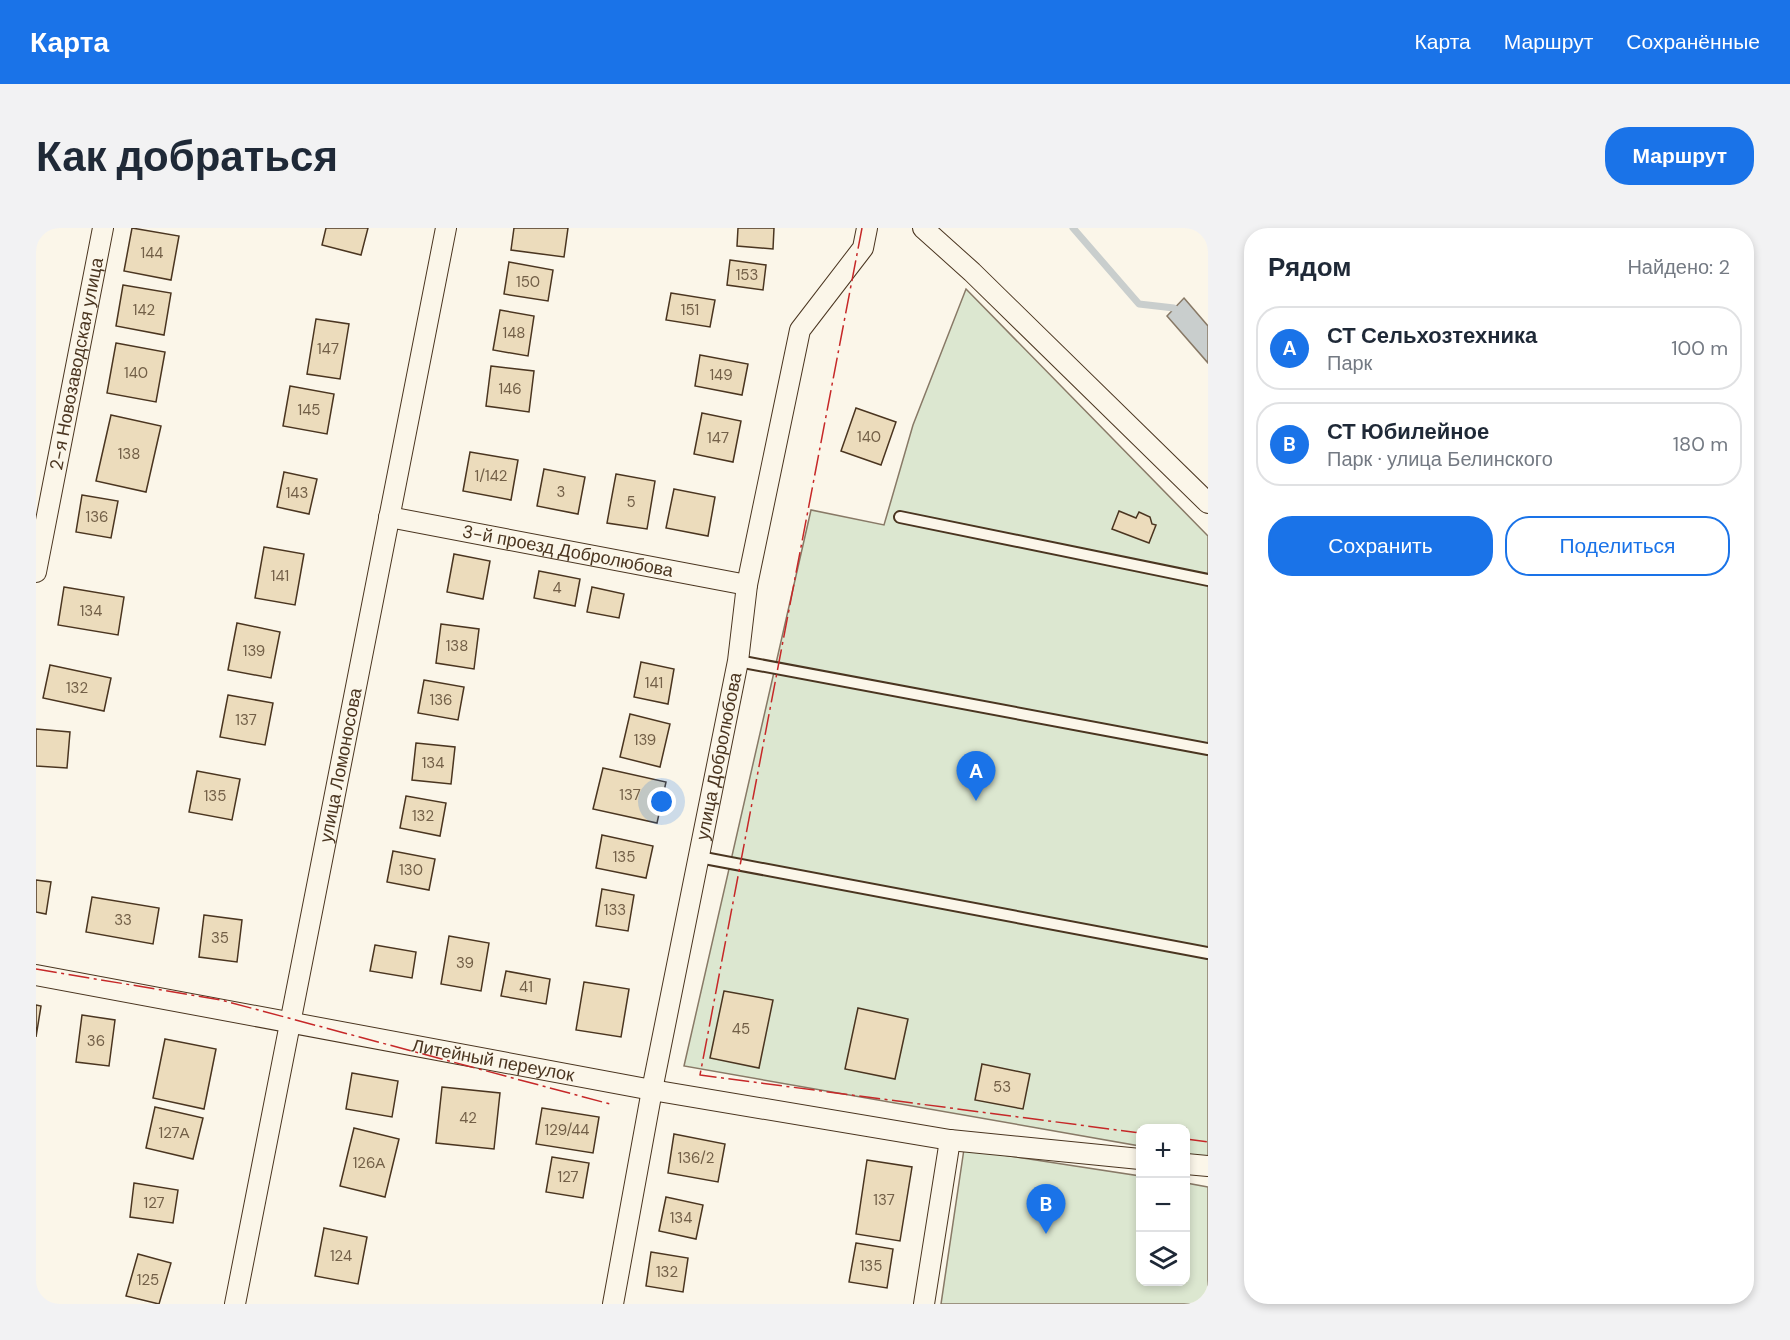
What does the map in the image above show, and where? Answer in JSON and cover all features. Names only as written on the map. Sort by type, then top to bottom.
[{"type":"street","name":"2-я Новозаводская улица","points":[[36,572],[103,228]]},
{"type":"street","name":"улица Ломоносова","points":[[235,1304],[446,228]]},
{"type":"street","name":"улица Добролюбова","points":[[613,1304],[652,1090],[738,661],[747,585],[800,330],[863,248],[867,228]]},
{"type":"street","points":[[923,228],[981,280],[1208,503]]},
{"type":"street","name":"3-й проезд Добролюбова","points":[[389,517],[747,585]]},
{"type":"street","name":"Литейный переулок","points":[[36,975],[652,1090],[950,1140],[1136,1160]]},
{"type":"street","points":[[924,1304],[950,1140]]},
{"type":"street","points":[[1190,1164],[1208,1166]]},
{"type":"lane","points":[[900,518],[1208,580]]},
{"type":"lane","points":[[738,661],[1208,749]]},
{"type":"lane","points":[[699,857],[1208,953]]},
{"type":"green space","points":[[966,289],[1208,536],[1208,1158],[1190,1155],[1190,1124],[1136,1124],[1136,1145],[684,1066],[811,510],[884,525],[913,425]]},
{"type":"green space","points":[[964,1149],[1136,1175],[1136,1286],[1190,1286],[1190,1184],[1208,1187],[1208,1304],[941,1304]]},
{"type":"shaded area","points":[[1184,298],[1208,326],[1208,363],[1167,316]]},
{"type":"building","points":[[132,228],[179,236],[171,280],[124,271]]},
{"type":"building","points":[[326,228],[368,228],[361,255],[322,245]]},
{"type":"building","points":[[514,228],[568,228],[564,257],[511,250]]},
{"type":"building","points":[[738,228],[774,228],[773,249],[737,246]]},
{"type":"building","points":[[730,260],[766,265],[763,290],[727,285]]},
{"type":"building","points":[[509,262],[553,270],[548,301],[504,294]]},
{"type":"building","points":[[123,285],[171,293],[164,335],[116,326]]},
{"type":"building","points":[[671,293],[715,300],[710,327],[666,320]]},
{"type":"building","points":[[500,310],[534,316],[528,356],[493,350]]},
{"type":"building","points":[[316,319],[349,324],[340,379],[307,374]]},
{"type":"building","points":[[116,343],[165,352],[156,402],[107,393]]},
{"type":"building","points":[[700,355],[748,364],[742,395],[695,386]]},
{"type":"building","points":[[491,366],[534,371],[529,412],[486,406]]},
{"type":"building","points":[[290,386],[334,394],[327,434],[283,426]]},
{"type":"building","points":[[856,408],[896,422],[881,465],[841,451]]},
{"type":"building","points":[[702,413],[741,421],[733,462],[694,454]]},
{"type":"building","points":[[111,415],[161,426],[146,492],[96,481]]},
{"type":"building","points":[[470,452],[518,460],[511,500],[463,491]]},
{"type":"building","points":[[544,469],[585,477],[578,514],[537,506]]},
{"type":"building","points":[[284,472],[317,479],[309,514],[277,507]]},
{"type":"building","points":[[616,474],[655,481],[647,529],[607,523]]},
{"type":"building","points":[[674,489],[715,497],[708,536],[666,528]]},
{"type":"building","points":[[82,495],[118,501],[111,538],[76,532]]},
{"type":"building","points":[[1119,511],[1136,518],[1139,512],[1150,517],[1152,524],[1156,525],[1149,543],[1112,529]]},
{"type":"building","points":[[264,547],[304,554],[295,605],[255,598]]},
{"type":"building","points":[[454,554],[490,561],[483,599],[447,592]]},
{"type":"building","points":[[539,571],[580,579],[575,606],[534,598]]},
{"type":"building","points":[[64,587],[124,597],[118,635],[58,625]]},
{"type":"building","points":[[592,587],[624,594],[619,618],[587,612]]},
{"type":"building","points":[[237,623],[280,632],[271,678],[228,670]]},
{"type":"building","points":[[441,624],[479,629],[474,669],[436,663]]},
{"type":"building","points":[[641,662],[674,669],[668,704],[634,697]]},
{"type":"building","points":[[50,665],[111,678],[104,711],[43,698]]},
{"type":"building","points":[[424,680],[464,687],[458,720],[418,713]]},
{"type":"building","points":[[228,695],[273,703],[265,745],[220,737]]},
{"type":"building","points":[[630,714],[670,724],[660,767],[620,757]]},
{"type":"building","points":[[36,729],[70,732],[67,768],[36,766]]},
{"type":"building","points":[[416,743],[455,747],[451,784],[412,780]]},
{"type":"building","points":[[603,768],[666,782],[657,823],[593,809]]},
{"type":"building","points":[[197,771],[240,779],[232,820],[189,812]]},
{"type":"building","points":[[406,796],[446,803],[440,836],[400,828]]},
{"type":"building","points":[[602,835],[653,846],[646,878],[596,868]]},
{"type":"building","points":[[393,851],[435,859],[429,890],[387,882]]},
{"type":"building","points":[[36,880],[51,882],[46,914],[36,912]]},
{"type":"building","points":[[602,889],[634,895],[628,931],[596,926]]},
{"type":"building","points":[[92,897],[159,908],[153,944],[86,932]]},
{"type":"building","points":[[204,915],[242,920],[237,962],[199,957]]},
{"type":"building","points":[[449,936],[489,943],[481,991],[441,984]]},
{"type":"building","points":[[375,945],[416,952],[412,978],[370,971]]},
{"type":"building","points":[[506,971],[550,979],[546,1004],[501,996]]},
{"type":"building","points":[[584,982],[629,989],[621,1037],[576,1030]]},
{"type":"building","points":[[724,991],[773,1000],[759,1068],[710,1058]]},
{"type":"building","points":[[36,1005],[41,1006],[36,1037]]},
{"type":"building","points":[[858,1008],[908,1019],[895,1079],[845,1069]]},
{"type":"building","points":[[82,1015],[115,1020],[109,1066],[76,1062]]},
{"type":"building","points":[[165,1039],[216,1049],[204,1109],[153,1098]]},
{"type":"building","points":[[982,1064],[1030,1074],[1023,1109],[975,1100]]},
{"type":"building","points":[[352,1073],[398,1081],[392,1117],[346,1109]]},
{"type":"building","points":[[442,1087],[500,1093],[494,1149],[436,1143]]},
{"type":"building","points":[[155,1107],[203,1118],[193,1159],[146,1148]]},
{"type":"building","points":[[542,1108],[599,1117],[593,1153],[536,1144]]},
{"type":"building","points":[[354,1128],[399,1139],[385,1197],[340,1186]]},
{"type":"building","points":[[674,1134],[725,1144],[718,1182],[668,1173]]},
{"type":"building","points":[[552,1157],[589,1163],[583,1198],[546,1192]]},
{"type":"building","points":[[867,1160],[912,1167],[900,1241],[856,1234]]},
{"type":"building","points":[[134,1183],[178,1190],[173,1223],[130,1217]]},
{"type":"building","points":[[666,1197],[703,1205],[696,1239],[659,1231]]},
{"type":"building","points":[[324,1228],[367,1237],[358,1284],[315,1276]]},
{"type":"building","points":[[856,1243],[893,1249],[887,1288],[849,1282]]},
{"type":"building","points":[[651,1252],[688,1258],[683,1292],[646,1286]]},
{"type":"building","points":[[138,1254],[171,1263],[159,1304],[126,1296]]},
{"type":"waterway","points":[[1073,228],[1139,304],[1174,308],[1179,314]]},
{"type":"power","points":[[862,228],[700,1075],[1136,1132]]},
{"type":"power","points":[[36,969],[221,1000],[610,1104]]},
{"type":"power","points":[[1190,1140],[1208,1142]]},
{"type":"place","name":"СТ Сельхозтехника","points":[[976,801]]},
{"type":"place","name":"СТ Юбилейное","points":[[1046,1234]]}]
